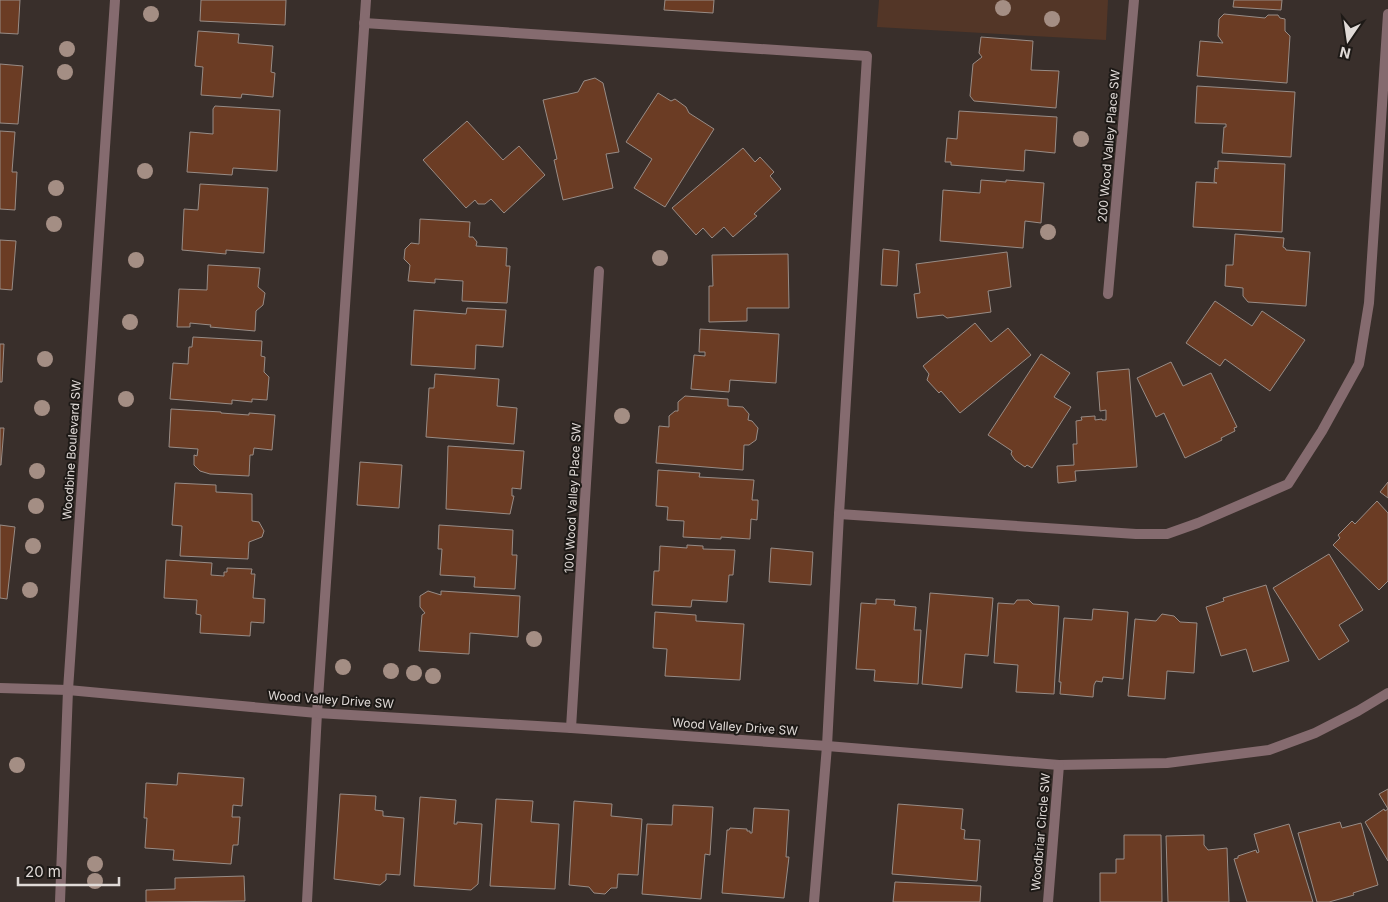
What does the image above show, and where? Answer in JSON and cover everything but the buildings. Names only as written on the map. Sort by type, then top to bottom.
[{"type":"street","name":"Woodbine Boulevard SW","points":[[60,902],[68,690],[115,0]]},
{"type":"street","points":[[307,902],[317,712],[366,0]]},
{"type":"street","name":"200 Wood Valley Place SW","points":[[1108,294],[1134,0]]},
{"type":"street","points":[[839,514],[1136,534],[1167,534],[1198,523],[1288,484],[1322,431],[1359,364],[1369,303],[1388,14]]},
{"type":"street","points":[[364,22],[867,56],[839,514],[828,746],[814,902]]},
{"type":"street","name":"100 Wood Valley Place SW","points":[[572,728],[599,271]]},
{"type":"street","name":"Wood Valley Drive SW","points":[[0,688],[68,690],[317,712],[828,746],[1059,765],[1167,763],[1269,750],[1315,733],[1388,693]]},
{"type":"street","name":"Woodbriar Circle SW","points":[[1048,902],[1059,765]]},
{"type":"shaded area","points":[[879,0],[1108,0],[1106,40],[877,27]]}]
